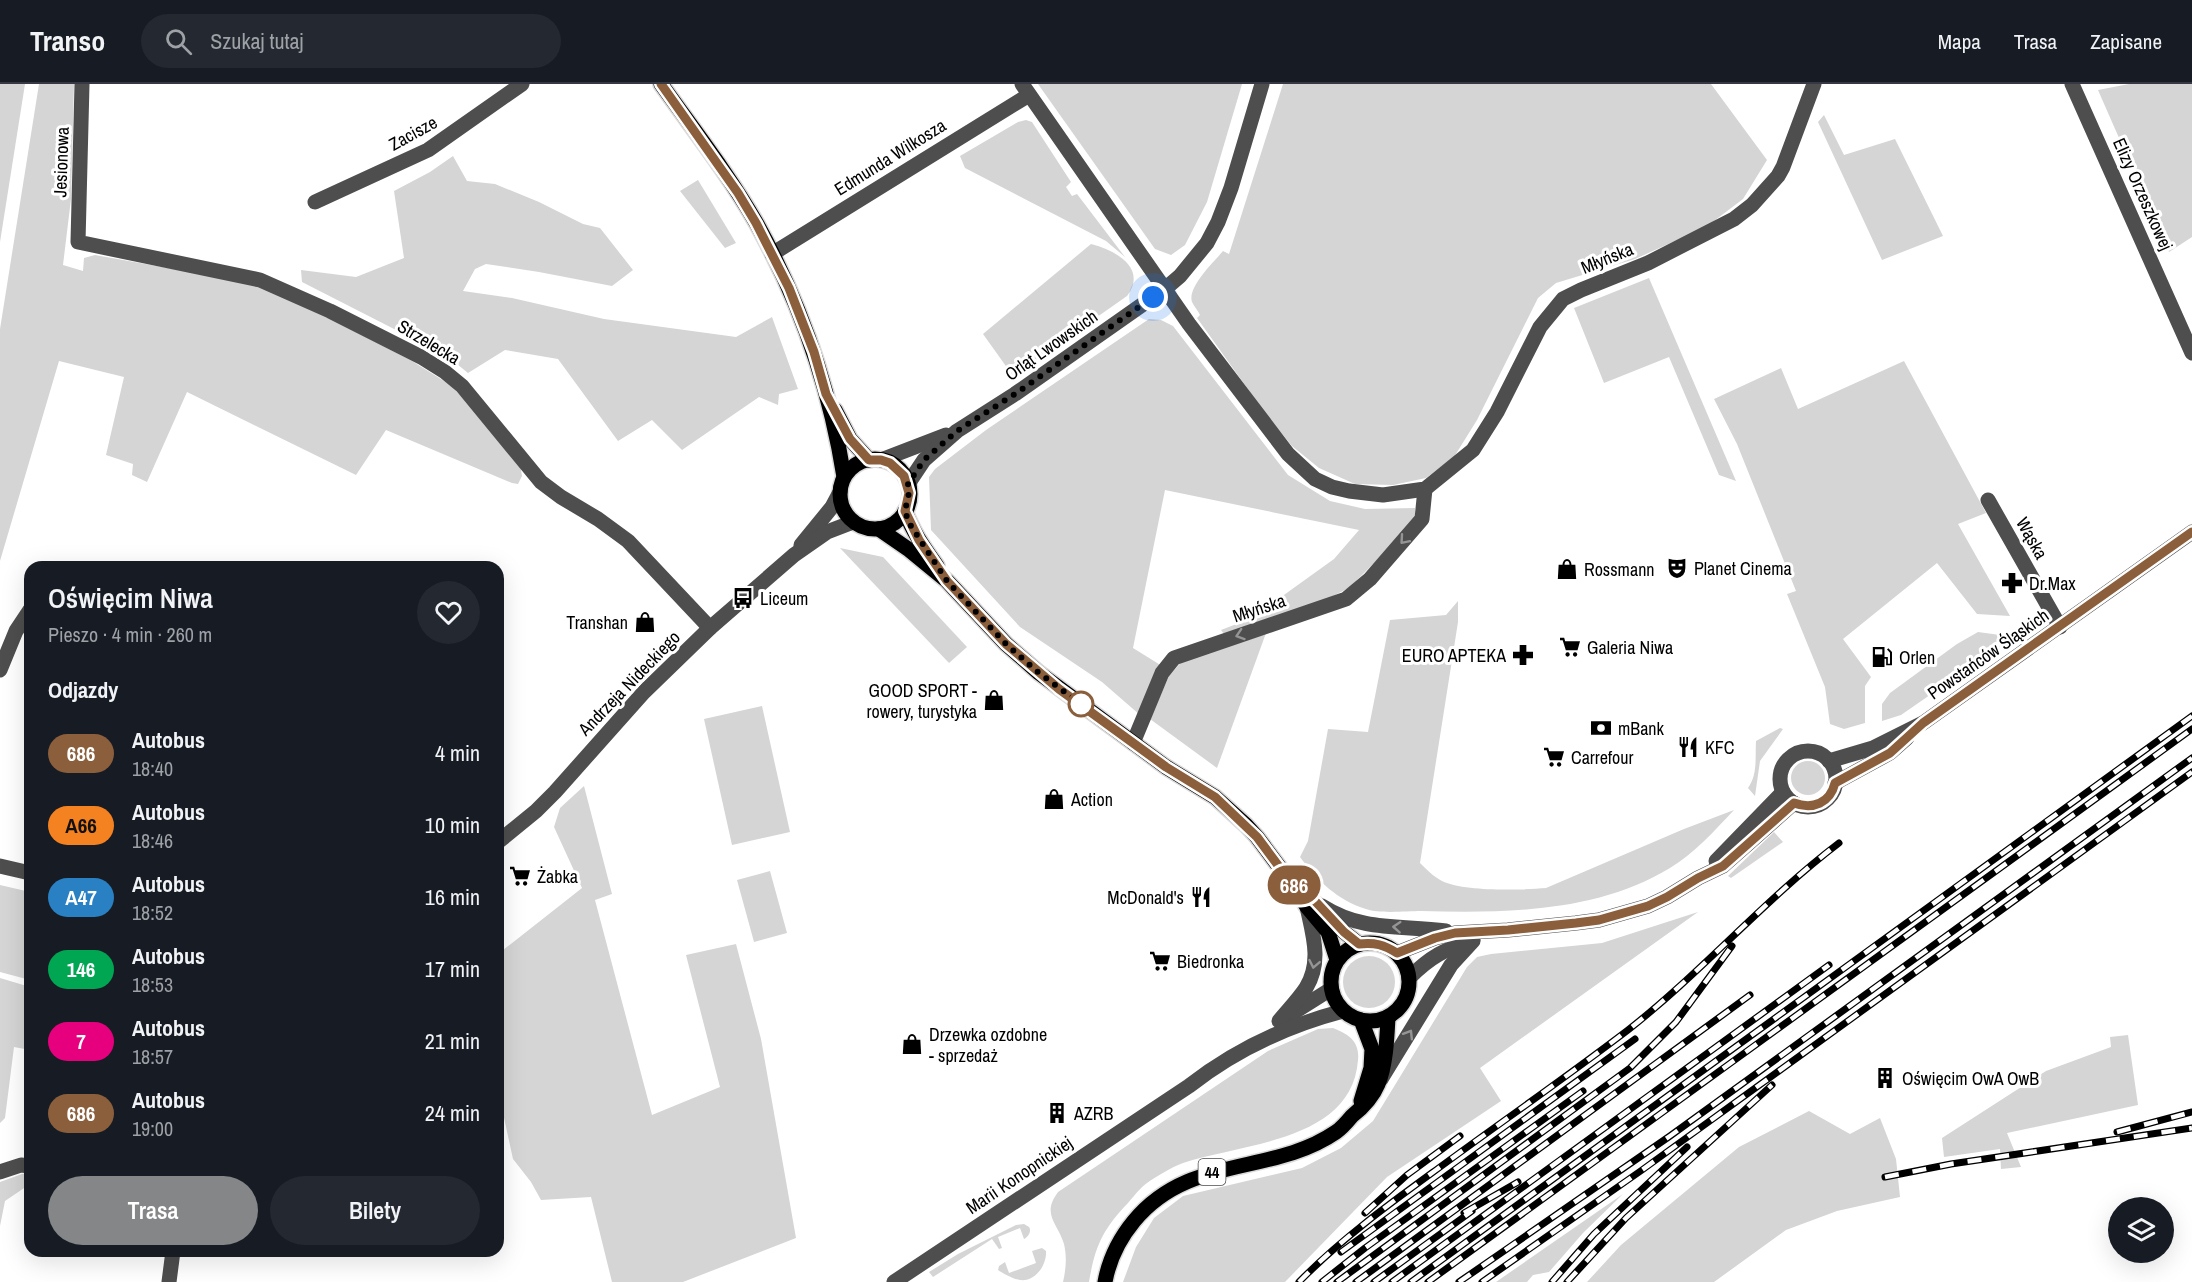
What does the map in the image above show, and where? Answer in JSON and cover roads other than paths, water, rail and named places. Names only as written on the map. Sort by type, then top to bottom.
[{"type":"main road","points":[[661,84],[738,193],[772,254],[802,322],[826,394],[842,484],[841,503],[846,514],[853,522],[870,529],[889,526],[905,511],[909,493],[908,484],[898,469],[875,460],[850,439],[826,394]]},
{"type":"main road","points":[[842,484],[851,469],[875,460]]},
{"type":"main road","points":[[905,511],[919,540],[947,581]]},
{"type":"main road","points":[[879,529],[947,581],[1006,644],[1039,673],[1166,767],[1215,797],[1257,837],[1292,884],[1311,904],[1359,944]]},
{"type":"main road","points":[[1311,904],[1328,932],[1337,960]]},
{"type":"main road","points":[[1372,942],[1386,946],[1397,953],[1403,960],[1409,978],[1404,1000],[1397,1010],[1388,1017],[1375,1021],[1361,1020],[1343,1011],[1335,1000],[1331,988],[1332,969],[1337,960],[1350,947],[1372,942]]},
{"type":"main road","name":"44","points":[[1106,1282],[1113,1259],[1128,1229],[1154,1200],[1192,1179],[1218,1170],[1269,1159],[1305,1148],[1336,1132],[1358,1111],[1378,1084],[1386,1047],[1388,1017]]},
{"type":"main road","name":"44","points":[[1358,1111],[1371,1068],[1372,1050],[1361,1020]]},
{"type":"street","name":"Jesionowa","points":[[78,242],[82,84]]},
{"type":"street","name":"Zacisze","points":[[315,202],[428,150],[522,84]]},
{"type":"street","name":"Orląt Lwowskich","points":[[908,484],[924,460],[957,431],[1015,394],[1180,276],[1207,243],[1218,222],[1231,188],[1262,84]]},
{"type":"street","name":"Młyńska","points":[[1132,743],[1162,673],[1174,658],[1346,599],[1370,579],[1422,519],[1425,489],[1473,450],[1497,412],[1540,327],[1563,299],[1648,263],[1734,219],[1752,205],[1778,176],[1783,167],[1814,84]]},
{"type":"street","name":"Elizy Orzeszkowej","points":[[2072,84],[2192,353]]},
{"type":"street","name":"Edmunda Wilkosza","points":[[772,254],[1025,89]]},
{"type":"street","points":[[1025,89],[1189,324],[1288,454],[1315,479],[1349,492],[1383,495],[1425,489]]},
{"type":"street","name":"Strzelecka","points":[[78,242],[260,280],[330,310],[421,357],[462,386],[541,482],[628,541],[710,628]]},
{"type":"street","name":"Orląt Lwowskich","points":[[875,460],[957,431]]},
{"type":"street","name":"Andrzeja Nideckiego","points":[[794,555],[818,521],[832,507],[842,484]]},
{"type":"street","name":"Wąska","points":[[1988,500],[2060,627]]},
{"type":"street","name":"Andrzeja Nideckiego","points":[[504,837],[555,792],[644,692],[710,628],[794,555],[827,532],[853,522]]},
{"type":"street","name":"Powstańców Śląskich","points":[[1835,783],[1890,753],[1923,723],[2192,532]]},
{"type":"street","points":[[0,670],[16,632],[24,619]]},
{"type":"street","name":"Powstańców Śląskich","points":[[1829,760],[1873,748],[1923,723]]},
{"type":"street","points":[[1808,751],[1822,755],[1829,760],[1833,767],[1835,783],[1830,795],[1817,805],[1802,806],[1789,798],[1780,774],[1788,758],[1795,753],[1808,751]]},
{"type":"street","points":[[1311,904],[1351,921],[1455,933],[1599,920],[1658,902],[1683,888],[1698,878],[1789,798]]},
{"type":"street","points":[[0,866],[24,872]]},
{"type":"street","points":[[1280,1021],[1306,988],[1313,971],[1316,944],[1311,904]]},
{"type":"street","points":[[1409,978],[1443,950],[1508,930]]},
{"type":"street","points":[[1397,953],[1455,933]]},
{"type":"street","points":[[1378,1084],[1451,965],[1473,941]]},
{"type":"street","name":"Marii Konopnickiej","points":[[1256,1042],[1280,1021],[1331,988]]},
{"type":"street","name":"Marii Konopnickiej","points":[[894,1282],[1189,1086],[1218,1064],[1256,1042],[1320,1017],[1343,1011]]},
{"type":"street","points":[[0,1172],[24,1165]]},
{"type":"street","points":[[169,1282],[172,1257]]},
{"type":"railway","points":[[1411,1282],[2192,716]]},
{"type":"railway","points":[[1428,1282],[2192,729]]},
{"type":"railway","points":[[1459,1282],[1670,1136],[2192,758]]},
{"type":"railway","points":[[1482,1282],[1642,1170],[2192,772]]},
{"type":"railway","points":[[1299,1282],[1331,1251],[1383,1209],[1628,1030],[1682,984],[1785,888],[1839,843]]},
{"type":"railway","points":[[1337,1282],[1630,1068],[1676,1022],[1732,946]]},
{"type":"railway","points":[[1392,1282],[1829,965]]},
{"type":"railway","points":[[1356,1282],[1750,995]]},
{"type":"railway","points":[[1341,1252],[1635,1039]]},
{"type":"railway","points":[[1567,1282],[1626,1218],[1772,1085]]},
{"type":"railway","points":[[1322,1282],[1365,1248],[1583,1091]]},
{"type":"railway","points":[[2117,1132],[2192,1112]]},
{"type":"railway","points":[[1885,1177],[1951,1164],[2192,1128]]},
{"type":"railway","points":[[1365,1213],[1407,1175],[1460,1136]]},
{"type":"railway","points":[[1552,1282],[1594,1234],[1687,1147]]},
{"type":"railway","points":[[1464,1213],[1518,1182]]},
{"type":"railway","points":[[1374,1282],[1472,1211]]},
{"type":"place","name":"Planet Cinema","points":[[1677,568]]},
{"type":"place","name":"Rossmann","points":[[1567,569]]},
{"type":"place","name":"Dr.Max","points":[[2012,583]]},
{"type":"place","name":"Liceum","points":[[743,598]]},
{"type":"place","name":"Transhan","points":[[645,622]]},
{"type":"place","name":"Galeria Niwa","points":[[1570,647]]},
{"type":"place","name":"EURO APTEKA","points":[[1523,655]]},
{"type":"place","name":"Orlen","points":[[1882,657]]},
{"type":"place","name":"GOOD SPORT - rowery, turystyka","points":[[994,700]]},
{"type":"place","name":"mBank","points":[[1601,728]]},
{"type":"place","name":"KFC","points":[[1688,747]]},
{"type":"place","name":"Carrefour","points":[[1554,757]]},
{"type":"place","name":"Action","points":[[1054,799]]},
{"type":"place","name":"Żabka","points":[[520,876]]},
{"type":"place","name":"McDonald's","points":[[1201,897]]},
{"type":"place","name":"Biedronka","points":[[1160,961]]},
{"type":"place","name":"Drzewka ozdobne - sprzedaż","points":[[912,1044]]},
{"type":"place","name":"Oświęcim OwA OwB","points":[[1885,1078]]},
{"type":"place","name":"AZRB","points":[[1057,1113]]}]
